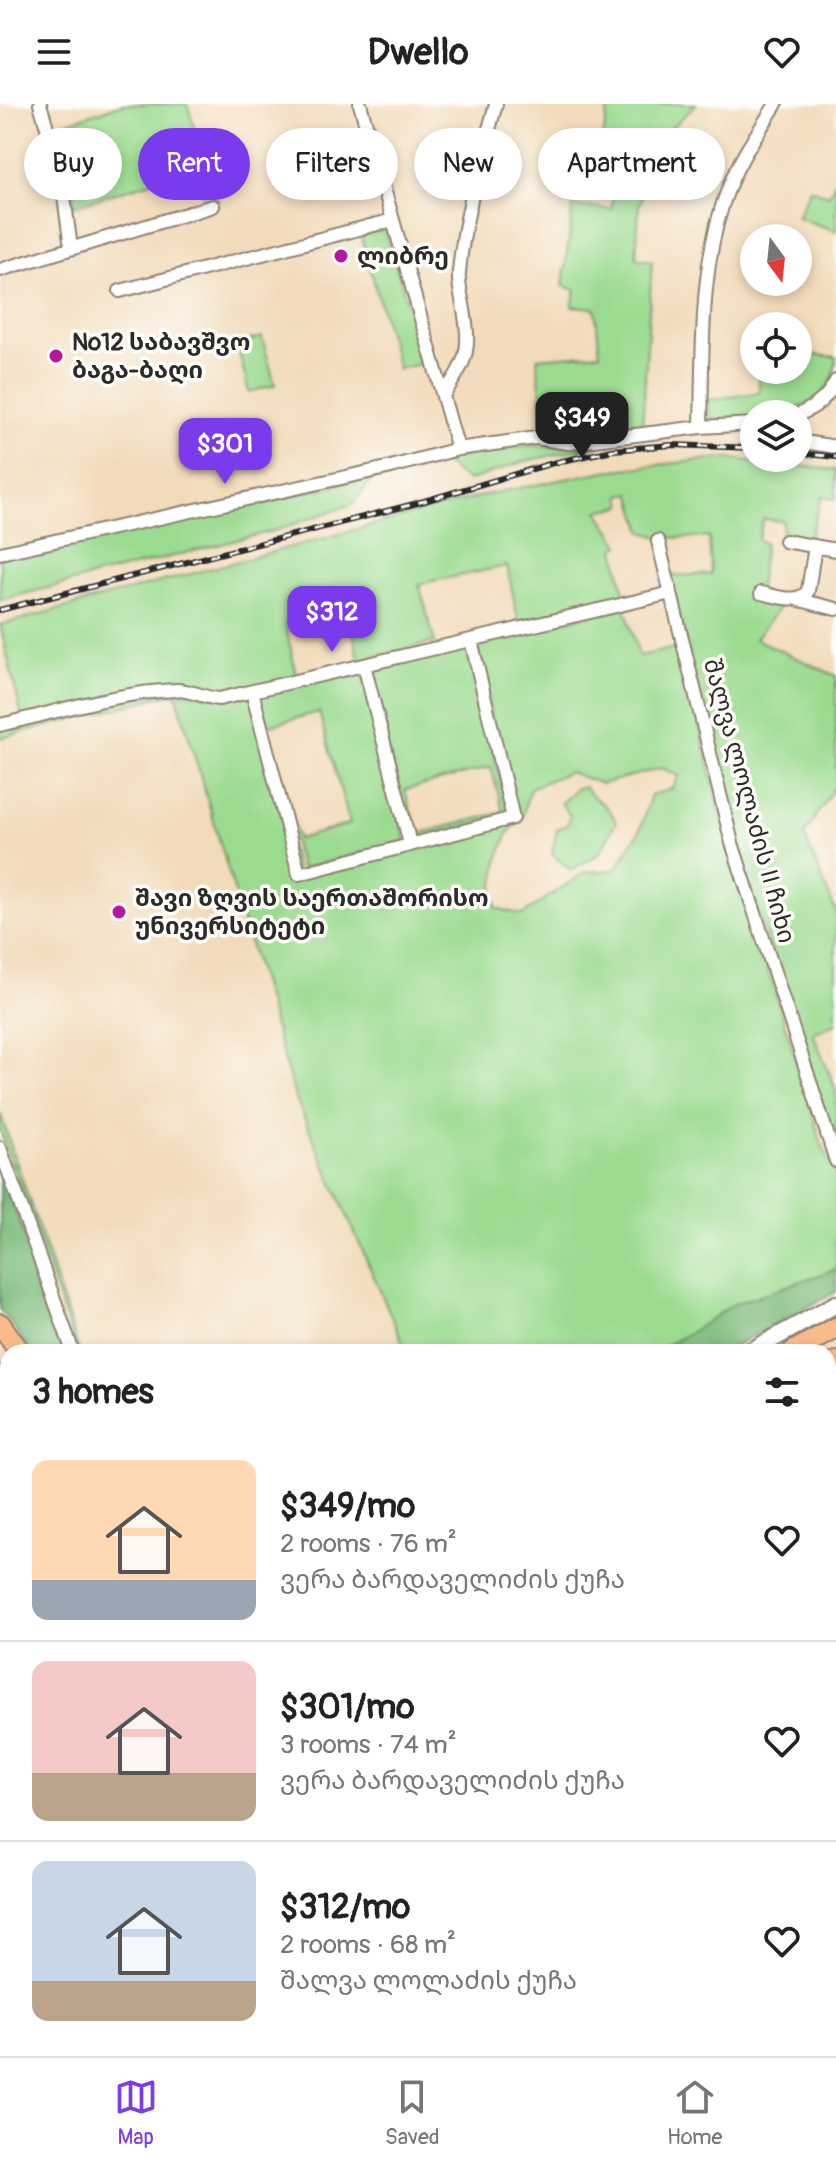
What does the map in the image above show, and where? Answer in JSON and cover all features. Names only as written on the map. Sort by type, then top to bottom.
[{"type":"main road","points":[[0,1324],[14,1344]]},
{"type":"main road","points":[[807,1344],[836,1328]]},
{"type":"street","points":[[40,104],[61,174],[71,248]]},
{"type":"street","points":[[360,104],[367,128]]},
{"type":"street","points":[[443,395],[461,370],[468,350],[458,276],[485,142],[496,104]]},
{"type":"street","points":[[701,427],[703,317],[714,230],[731,181],[776,104]]},
{"type":"street","points":[[387,200],[458,449]]},
{"type":"street","points":[[0,270],[213,206]]},
{"type":"street","points":[[120,291],[393,220]]},
{"type":"street","points":[[812,409],[833,394],[836,381]]},
{"type":"street","points":[[0,553],[373,471],[458,449],[536,438],[569,443],[740,425]]},
{"type":"street","points":[[812,443],[836,447]]},
{"type":"street","name":"შალვა ლოლაძის II ჩიხი","points":[[658,541],[732,843],[836,1161]]},
{"type":"street","points":[[785,541],[836,550]]},
{"type":"street","points":[[796,599],[805,596],[808,591],[815,546]]},
{"type":"street","points":[[0,725],[142,693],[182,690],[219,699],[671,593]]},
{"type":"street","points":[[761,593],[836,609]]},
{"type":"street","points":[[252,691],[299,874],[513,818],[471,640]]},
{"type":"street","points":[[364,665],[410,844]]},
{"type":"street","points":[[0,1148],[70,1344]]},
{"type":"street","points":[[764,1344],[836,1304]]},
{"type":"green space","points":[[122,104],[187,104],[195,128],[138,128],[138,186],[122,191],[122,128],[60,128],[59,125]]},
{"type":"green space","points":[[609,104],[696,104],[671,128],[605,128]]},
{"type":"green space","points":[[836,180],[836,231],[797,217],[810,189],[829,195]]},
{"type":"green space","points":[[73,200],[93,200],[73,206]]},
{"type":"green space","points":[[613,200],[641,200],[636,258],[652,261],[642,430],[576,437],[545,434],[537,358],[600,353],[595,308],[572,306],[576,290],[563,286],[573,206],[611,209]]},
{"type":"green space","points":[[385,230],[425,363],[398,369],[361,235]]},
{"type":"green space","points":[[262,337],[275,385],[249,392],[237,344]]},
{"type":"green space","points":[[812,354],[836,357],[829,385],[812,401],[740,400],[740,420],[729,422],[713,419],[709,414],[707,400],[759,393],[759,384],[812,384]]},
{"type":"green space","points":[[613,442],[522,462],[468,481],[440,460],[529,445],[568,447]]},
{"type":"green space","points":[[721,458],[740,460],[740,472],[812,472],[812,467],[836,470],[836,500],[822,496],[808,542],[782,537],[783,521],[763,519],[758,540],[765,543],[758,595],[785,600],[755,639],[836,676],[836,784],[804,835],[836,912],[836,1023],[813,1033],[836,1090],[836,1146],[735,845],[669,576],[711,574],[709,537],[663,538],[643,532],[631,493],[621,495],[623,506],[598,511],[620,545],[615,548],[625,598],[519,624],[507,566],[419,584],[435,642],[359,660],[348,609],[285,623],[297,677],[219,696],[185,687],[22,717],[0,625],[485,495],[605,471]]},
{"type":"green space","points":[[374,477],[353,504],[273,531],[0,600],[0,557]]},
{"type":"green space","points":[[625,607],[639,656],[681,647],[722,819],[822,1145],[836,1174],[836,1269],[671,1344],[403,1344],[295,1097],[176,693],[0,738],[0,727],[179,692],[251,694],[297,875],[516,819],[474,642]],"holes":[[[662,768],[679,776],[672,789],[651,795],[639,832],[615,870],[585,872],[522,915],[496,908],[493,891],[498,860],[508,833],[522,817],[530,788],[569,772],[601,784]]]},
{"type":"green space","points":[[469,643],[508,815],[412,840],[366,666]],"holes":[[[491,767],[503,812],[417,834],[405,790]]]},
{"type":"green space","points":[[362,669],[406,841],[301,869],[255,695]],"holes":[[[319,712],[350,824],[298,839],[267,726]]]},
{"type":"green space","points":[[584,787],[609,810],[616,822],[599,854],[571,870],[552,854],[557,829],[567,825],[570,816],[561,803],[576,788]]},
{"type":"green space","points":[[0,1113],[77,1344],[74,1344],[0,1130]]},
{"type":"green space","points":[[0,1168],[64,1344],[26,1344],[0,1309]]},
{"type":"green space","points":[[836,1269],[836,1292],[738,1344],[669,1344],[734,1304]]},
{"type":"railway","points":[[0,610],[414,504],[553,463],[613,450],[671,445],[740,447]]},
{"type":"railway","points":[[812,454],[836,457]]},
{"type":"place","name":"ლიბრე","points":[[341,256]]},
{"type":"place","name":"№12 საბავშვო ბაგა-ბაღი","points":[[56,356]]},
{"type":"place","name":"შავი ზღვის საერთაშორისო უნივერსიტეტი","points":[[119,912]]}]
